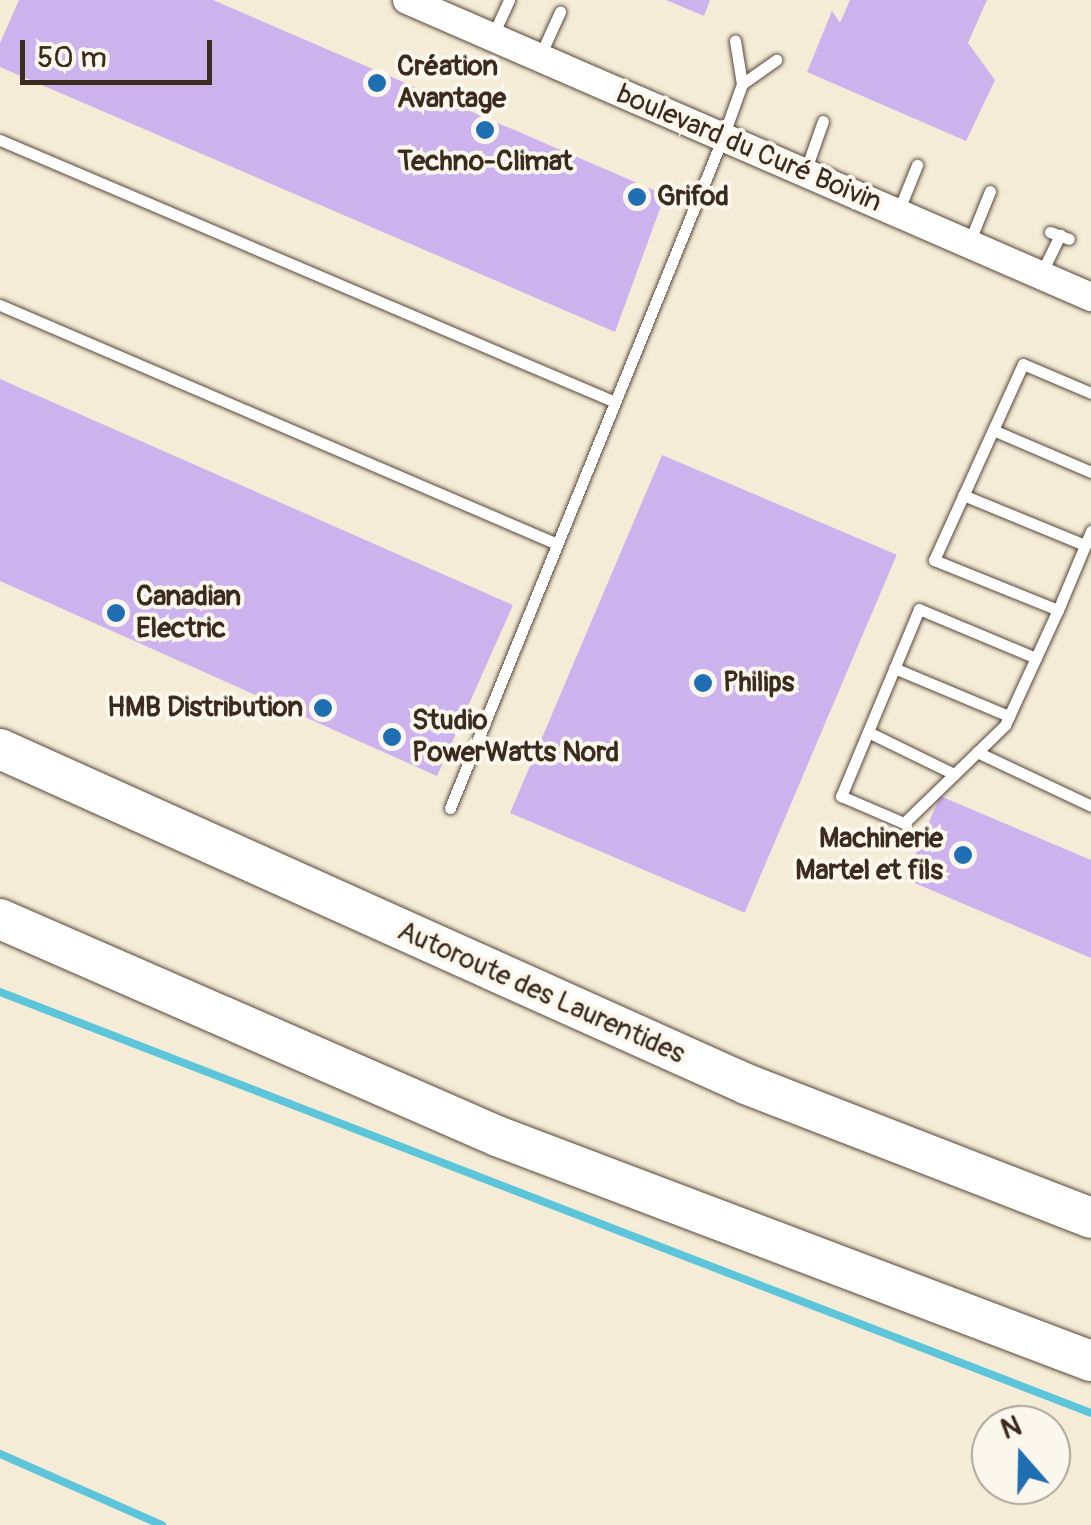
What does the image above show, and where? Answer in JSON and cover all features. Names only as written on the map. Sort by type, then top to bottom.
[{"type":"highway","name":"Autoroute des Laurentides","points":[[0,749],[746,1084],[1091,1218]]},
{"type":"highway","points":[[0,919],[604,1180],[1091,1361]]},
{"type":"street","name":"boulevard du Curé Boivin","points":[[407,0],[1091,297]]},
{"type":"lane","points":[[492,37],[508,0]]},
{"type":"lane","points":[[539,58],[560,12]]},
{"type":"lane","points":[[450,808],[723,136],[742,84],[734,41]]},
{"type":"lane","points":[[742,84],[776,60]]},
{"type":"lane","points":[[804,172],[823,121]]},
{"type":"lane","points":[[0,140],[615,402]]},
{"type":"lane","points":[[898,213],[917,165]]},
{"type":"lane","points":[[968,244],[990,191]]},
{"type":"lane","points":[[1040,276],[1060,235]]},
{"type":"lane","points":[[0,304],[557,544]]},
{"type":"lane","points":[[1058,610],[934,560],[1023,364],[1091,393]]},
{"type":"lane","points":[[993,430],[1091,472]]},
{"type":"lane","points":[[964,495],[1085,545]]},
{"type":"lane","points":[[1036,658],[919,609],[841,796],[904,823],[976,752],[1009,716],[1036,658],[1058,610],[1091,531]]},
{"type":"lane","points":[[894,668],[1009,716]]},
{"type":"lane","points":[[868,732],[954,774]]},
{"type":"lane","points":[[976,752],[1091,806]]},
{"type":"building","points":[[19,0],[213,0],[665,195],[615,332],[0,67],[0,43]]},
{"type":"building","points":[[666,0],[710,0],[704,16]]},
{"type":"building","points":[[850,0],[987,0],[968,43],[995,80],[966,141],[807,72],[832,11],[840,23]]},
{"type":"building","points":[[0,379],[513,605],[437,776],[0,581]]},
{"type":"building","name":"Philips","points":[[662,455],[897,555],[745,913],[510,813]]},
{"type":"building","points":[[940,796],[1091,860],[1091,958],[905,879]]},
{"type":"waterway","points":[[0,992],[1091,1413]]},
{"type":"waterway","points":[[0,1454],[162,1525]]},
{"type":"place","name":"Création Avantage","points":[[377,83]]},
{"type":"place","name":"Techno-Climat","points":[[485,130]]},
{"type":"place","name":"Grifod","points":[[637,197]]},
{"type":"place","name":"Canadian Electric","points":[[116,613]]},
{"type":"place","name":"Philips","points":[[703,683]]},
{"type":"place","name":"HMB Distribution","points":[[323,708]]},
{"type":"place","name":"Studio PowerWatts Nord","points":[[392,737]]},
{"type":"place","name":"Machinerie Martel et fils","points":[[963,855]]}]
